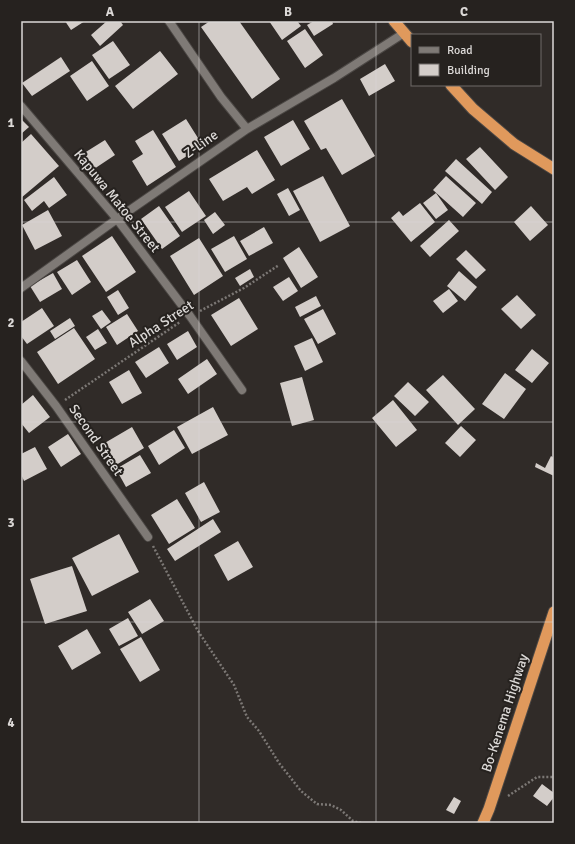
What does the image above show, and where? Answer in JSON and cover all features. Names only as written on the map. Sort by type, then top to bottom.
[{"type":"highway","points":[[394,21],[411,41]]},
{"type":"highway","points":[[452,86],[473,109],[514,144],[554,169]]},
{"type":"highway","name":"Bo-Kenema Highway","points":[[483,823],[489,809],[554,612]]},
{"type":"street","points":[[169,21],[221,98],[247,129]]},
{"type":"street","name":"Z-Line","points":[[21,288],[247,129],[334,78],[404,33]]},
{"type":"street","name":"Kapuwa Matoe Street","points":[[21,106],[117,219],[190,316],[242,390]]},
{"type":"street","name":"Second Street","points":[[21,361],[56,406],[148,537]]},
{"type":"path","name":"Alpha Street","points":[[56,406],[190,316],[244,288],[279,265]]},
{"type":"path","points":[[148,537],[198,631],[234,685],[247,717],[259,731],[279,763],[301,791],[317,804],[331,806],[341,810],[353,821],[361,823]]},
{"type":"path","points":[[489,809],[537,777],[554,777]]},
{"type":"building","points":[[65,21],[85,21],[71,30]]},
{"type":"building","points":[[107,21],[120,21],[123,25],[100,46],[91,35]]},
{"type":"building","points":[[210,21],[239,21],[280,79],[252,99],[201,27]]},
{"type":"building","points":[[269,21],[297,21],[301,26],[282,40]]},
{"type":"building","points":[[314,21],[332,21],[333,24],[314,36],[307,25]]},
{"type":"building","points":[[305,29],[323,55],[305,68],[287,41]]},
{"type":"building","points":[[113,41],[130,65],[109,79],[92,55]]},
{"type":"building","points":[[160,51],[178,74],[133,109],[115,86]]},
{"type":"building","points":[[61,57],[70,71],[32,96],[22,83]]},
{"type":"building","points":[[92,61],[109,86],[87,101],[70,76]]},
{"type":"building","points":[[385,64],[395,81],[369,96],[360,79]]},
{"type":"building","points":[[342,99],[375,156],[342,175],[326,148],[321,150],[304,121]]},
{"type":"building","points":[[21,119],[29,127],[21,134]]},
{"type":"building","points":[[186,119],[203,146],[179,161],[162,134]]},
{"type":"building","points":[[293,120],[310,149],[281,166],[264,137]]},
{"type":"building","points":[[153,130],[176,167],[147,186],[132,161],[143,154],[135,141]]},
{"type":"building","points":[[31,134],[59,166],[21,198],[21,143]]},
{"type":"building","points":[[105,140],[115,155],[91,171],[81,155]]},
{"type":"building","points":[[480,147],[508,177],[495,190],[466,159]]},
{"type":"building","points":[[257,150],[275,180],[252,194],[247,187],[223,201],[209,179]]},
{"type":"building","points":[[456,159],[492,192],[482,204],[445,171]]},
{"type":"building","points":[[323,176],[350,226],[320,242],[293,191]]},
{"type":"building","points":[[446,176],[476,203],[463,217],[433,190]]},
{"type":"building","points":[[54,177],[67,195],[49,208],[44,201],[32,211],[24,200]]},
{"type":"building","points":[[288,188],[300,210],[289,216],[277,194]]},
{"type":"building","points":[[189,191],[206,216],[182,232],[165,207]]},
{"type":"building","points":[[436,193],[448,210],[436,219],[423,203]]},
{"type":"building","points":[[420,203],[435,222],[411,242],[391,218],[399,211],[403,216]]},
{"type":"building","points":[[159,206],[180,236],[162,249],[141,219]]},
{"type":"building","points":[[531,206],[548,225],[530,241],[514,222]]},
{"type":"building","points":[[48,210],[62,236],[35,250],[22,225]]},
{"type":"building","points":[[215,212],[225,225],[213,234],[204,220]]},
{"type":"building","points":[[449,220],[459,231],[430,257],[420,246]]},
{"type":"building","points":[[264,227],[273,243],[249,256],[240,241]]},
{"type":"building","points":[[112,236],[136,272],[106,292],[82,256]]},
{"type":"building","points":[[234,236],[247,259],[225,272],[211,249]]},
{"type":"building","points":[[199,238],[223,276],[194,295],[170,256]]},
{"type":"building","points":[[299,247],[318,277],[301,288],[283,258]]},
{"type":"building","points":[[466,250],[486,270],[476,279],[456,259]]},
{"type":"building","points":[[77,260],[91,282],[72,295],[57,272]]},
{"type":"building","points":[[250,269],[254,277],[240,286],[235,278]]},
{"type":"building","points":[[459,271],[477,287],[465,301],[447,286]]},
{"type":"building","points":[[53,273],[62,289],[40,302],[30,286]]},
{"type":"building","points":[[289,277],[298,291],[283,301],[273,287]]},
{"type":"building","points":[[449,289],[458,301],[443,313],[433,301]]},
{"type":"building","points":[[118,290],[129,308],[118,315],[107,297]]},
{"type":"building","points":[[517,295],[536,315],[521,329],[501,309]]},
{"type":"building","points":[[316,296],[321,306],[300,317],[295,307]]},
{"type":"building","points":[[239,298],[258,329],[231,346],[211,315]]},
{"type":"building","points":[[42,308],[54,326],[27,344],[21,336],[21,322]]},
{"type":"building","points":[[323,309],[336,334],[318,344],[304,319]]},
{"type":"building","points":[[102,310],[111,322],[101,329],[92,316]]},
{"type":"building","points":[[127,314],[138,331],[117,345],[106,327]]},
{"type":"building","points":[[70,318],[75,326],[55,339],[50,331]]},
{"type":"building","points":[[74,328],[95,359],[58,384],[37,352]]},
{"type":"building","points":[[98,329],[107,343],[95,350],[86,337]]},
{"type":"building","points":[[188,331],[197,347],[177,360],[167,344]]},
{"type":"building","points":[[312,338],[323,362],[305,371],[294,346]]},
{"type":"building","points":[[159,347],[169,363],[146,378],[135,362]]},
{"type":"building","points":[[532,349],[549,363],[532,383],[515,370]]},
{"type":"building","points":[[207,359],[217,374],[188,394],[178,379]]},
{"type":"building","points":[[129,370],[142,393],[122,404],[109,382]]},
{"type":"building","points":[[505,373],[526,389],[504,419],[482,404]]},
{"type":"building","points":[[443,375],[475,409],[458,425],[426,390]]},
{"type":"building","points":[[302,377],[314,420],[292,426],[280,383]]},
{"type":"building","points":[[408,382],[429,402],[415,416],[394,396]]},
{"type":"building","points":[[33,395],[50,417],[29,433],[21,423],[21,405]]},
{"type":"building","points":[[393,400],[417,430],[396,447],[372,418]]},
{"type":"building","points":[[213,407],[228,435],[192,454],[177,427]]},
{"type":"building","points":[[461,426],[476,440],[460,457],[445,443]]},
{"type":"building","points":[[132,427],[144,448],[116,465],[103,444]]},
{"type":"building","points":[[174,430],[185,448],[159,465],[148,446]]},
{"type":"building","points":[[68,434],[81,454],[61,467],[48,447]]},
{"type":"building","points":[[35,447],[47,469],[24,481],[21,474],[21,454]]},
{"type":"building","points":[[140,455],[151,473],[126,487],[116,469]]},
{"type":"building","points":[[551,456],[554,458],[554,476],[535,467],[536,463],[545,468]]},
{"type":"building","points":[[204,482],[220,512],[201,522],[185,493]]},
{"type":"building","points":[[177,499],[195,528],[169,544],[151,515]]},
{"type":"building","points":[[213,519],[221,532],[175,561],[167,549]]},
{"type":"building","points":[[119,534],[139,572],[92,596],[72,558]]},
{"type":"building","points":[[238,541],[253,567],[228,581],[214,555]]},
{"type":"building","points":[[72,566],[87,611],[45,624],[30,579]]},
{"type":"building","points":[[150,599],[164,621],[142,634],[128,612]]},
{"type":"building","points":[[128,618],[138,636],[119,646],[109,629]]},
{"type":"building","points":[[87,629],[101,653],[72,670],[58,646]]},
{"type":"building","points":[[141,637],[160,670],[140,682],[120,649]]},
{"type":"building","points":[[542,784],[554,793],[554,797],[547,806],[533,796]]},
{"type":"building","points":[[454,797],[461,801],[454,814],[446,810]]}]
